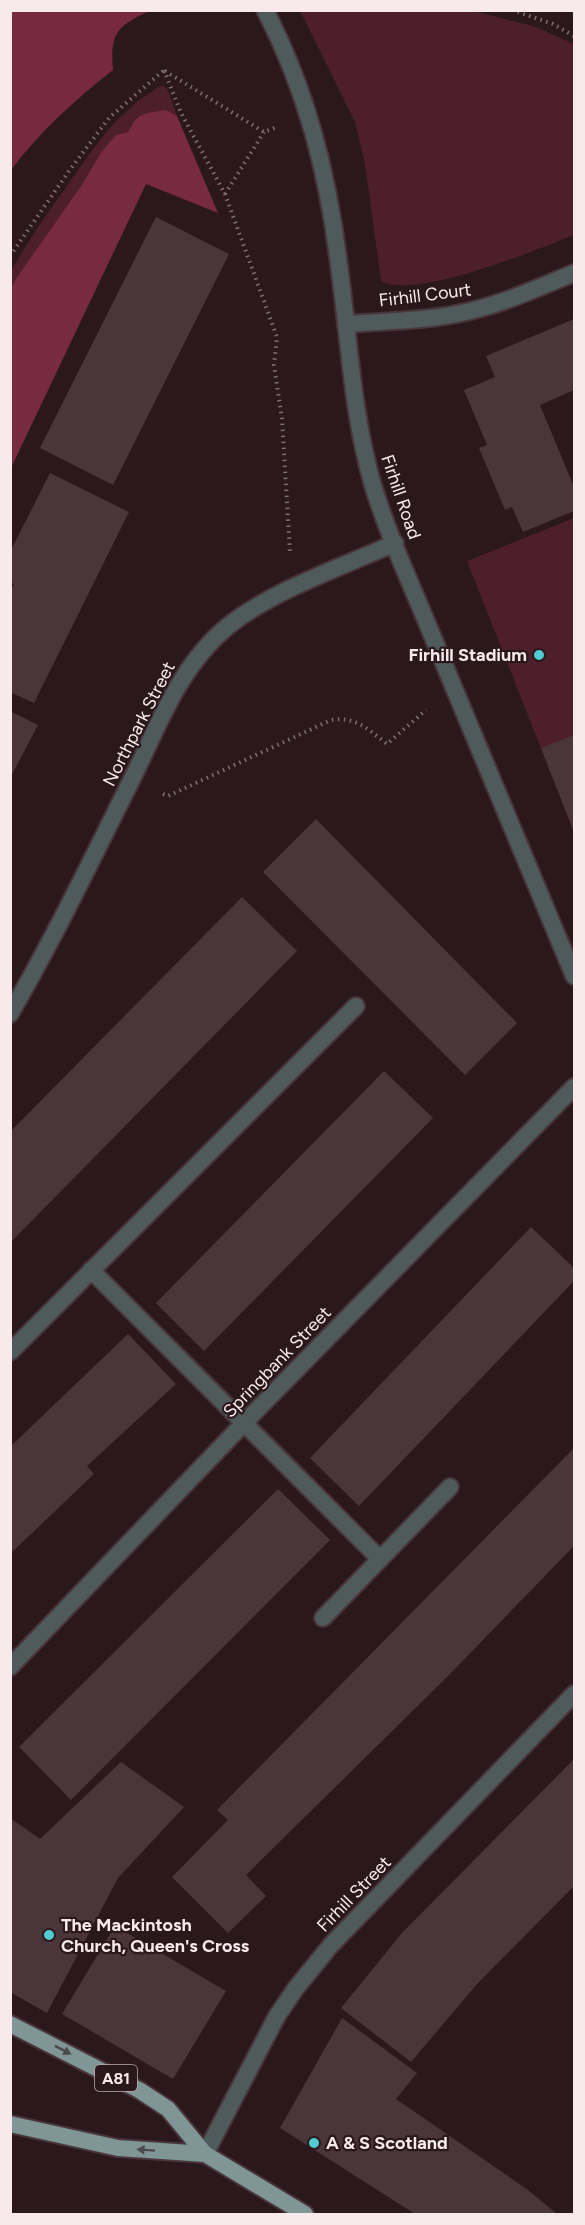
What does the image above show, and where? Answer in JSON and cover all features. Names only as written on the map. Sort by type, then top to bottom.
[{"type":"main road","name":"A81","points":[[10,2024],[139,2090],[168,2109],[205,2154],[305,2214]]},
{"type":"main road","name":"A81","points":[[10,2124],[118,2148],[205,2154]]},
{"type":"street","name":"Firhill Road","points":[[265,10],[291,66],[309,117],[330,200],[352,391],[373,484],[453,686],[574,976]]},
{"type":"street","name":"Firhill Court","points":[[346,324],[434,317],[469,311],[513,299],[574,273]]},
{"type":"street","name":"Northpark Street","points":[[10,1014],[57,930],[167,705],[196,659],[210,642],[243,615],[292,589],[395,543]]},
{"type":"street","points":[[10,1352],[356,1006]]},
{"type":"street","name":"Springbank Street","points":[[10,1666],[243,1423],[574,1087]]},
{"type":"street","points":[[91,1270],[380,1559]]},
{"type":"street","points":[[323,1618],[450,1487]]},
{"type":"street","name":"Firhill Street","points":[[205,2154],[277,2016],[296,1988],[332,1945],[574,1694]]},
{"type":"path","points":[[512,10],[553,24],[574,36]]},
{"type":"path","points":[[164,70],[264,132]]},
{"type":"path","points":[[164,70],[186,123],[225,194],[277,337],[274,365],[282,419],[292,589]]},
{"type":"path","points":[[10,256],[109,118],[164,70]]},
{"type":"path","points":[[225,194],[264,132],[309,117]]},
{"type":"path","points":[[132,780],[168,796],[340,718],[362,724],[387,744],[453,686]]},
{"type":"shaded area","points":[[11,10],[149,11],[122,27],[114,39],[113,70],[59,117],[11,170]]},
{"type":"shaded area","points":[[300,11],[474,11],[533,26],[574,44],[574,235],[505,261],[447,279],[421,284],[398,285],[381,281],[365,164],[355,122]]},
{"type":"shaded area","points":[[160,86],[168,90],[177,116],[166,110],[131,124],[128,132],[116,135],[102,151],[81,186],[15,280],[11,291],[11,270],[90,153],[114,123],[137,102]]},
{"type":"shaded area","points":[[166,110],[177,116],[218,213],[146,184],[11,468],[10,291],[15,280],[81,186],[102,151],[116,135],[128,132],[139,117]]},
{"type":"shaded area","name":"Firhill Stadium","points":[[574,518],[574,832],[467,561]]},
{"type":"building","points":[[156,217],[229,254],[113,485],[40,448]]},
{"type":"building","points":[[574,319],[574,390],[540,405],[574,487],[574,511],[523,532],[512,507],[505,510],[479,448],[487,445],[464,390],[495,377],[486,356]]},
{"type":"building","points":[[50,473],[129,512],[34,703],[10,692],[10,591],[14,584],[10,582],[10,552]]},
{"type":"building","points":[[10,711],[38,725],[10,778]]},
{"type":"building","points":[[574,735],[574,832],[541,748]]},
{"type":"building","points":[[316,819],[517,1023],[465,1075],[263,872]]},
{"type":"building","points":[[242,897],[297,951],[10,1243],[10,1132]]},
{"type":"building","points":[[384,1071],[433,1118],[204,1351],[156,1303]]},
{"type":"building","points":[[531,1227],[574,1268],[574,1281],[359,1506],[310,1458]]},
{"type":"building","points":[[128,1334],[176,1384],[87,1466],[94,1474],[10,1554],[10,1447]]},
{"type":"building","points":[[574,1448],[574,1546],[449,1675],[246,1875],[266,1896],[228,1933],[172,1877],[228,1820],[217,1810]]},
{"type":"building","points":[[278,1489],[330,1540],[71,1800],[19,1747]]},
{"type":"building","points":[[574,1759],[574,1886],[477,1984],[411,2062],[341,2008],[402,1933]]},
{"type":"building","name":"The Mackintosh Church, Queen's Cross","points":[[121,1762],[184,1807],[118,1878],[47,2013],[10,1992],[10,1818],[40,1839]]},
{"type":"building","points":[[115,1926],[226,1991],[173,2079],[62,2014]]},
{"type":"building","points":[[342,2018],[417,2073],[396,2099],[528,2190],[557,2214],[415,2214],[280,2128]]},
{"type":"place","name":"Firhill Stadium","points":[[539,655]]},
{"type":"place","name":"The Mackintosh Church, Queen's Cross","points":[[49,1935]]},
{"type":"place","name":"A & S Scotland","points":[[314,2143]]}]
